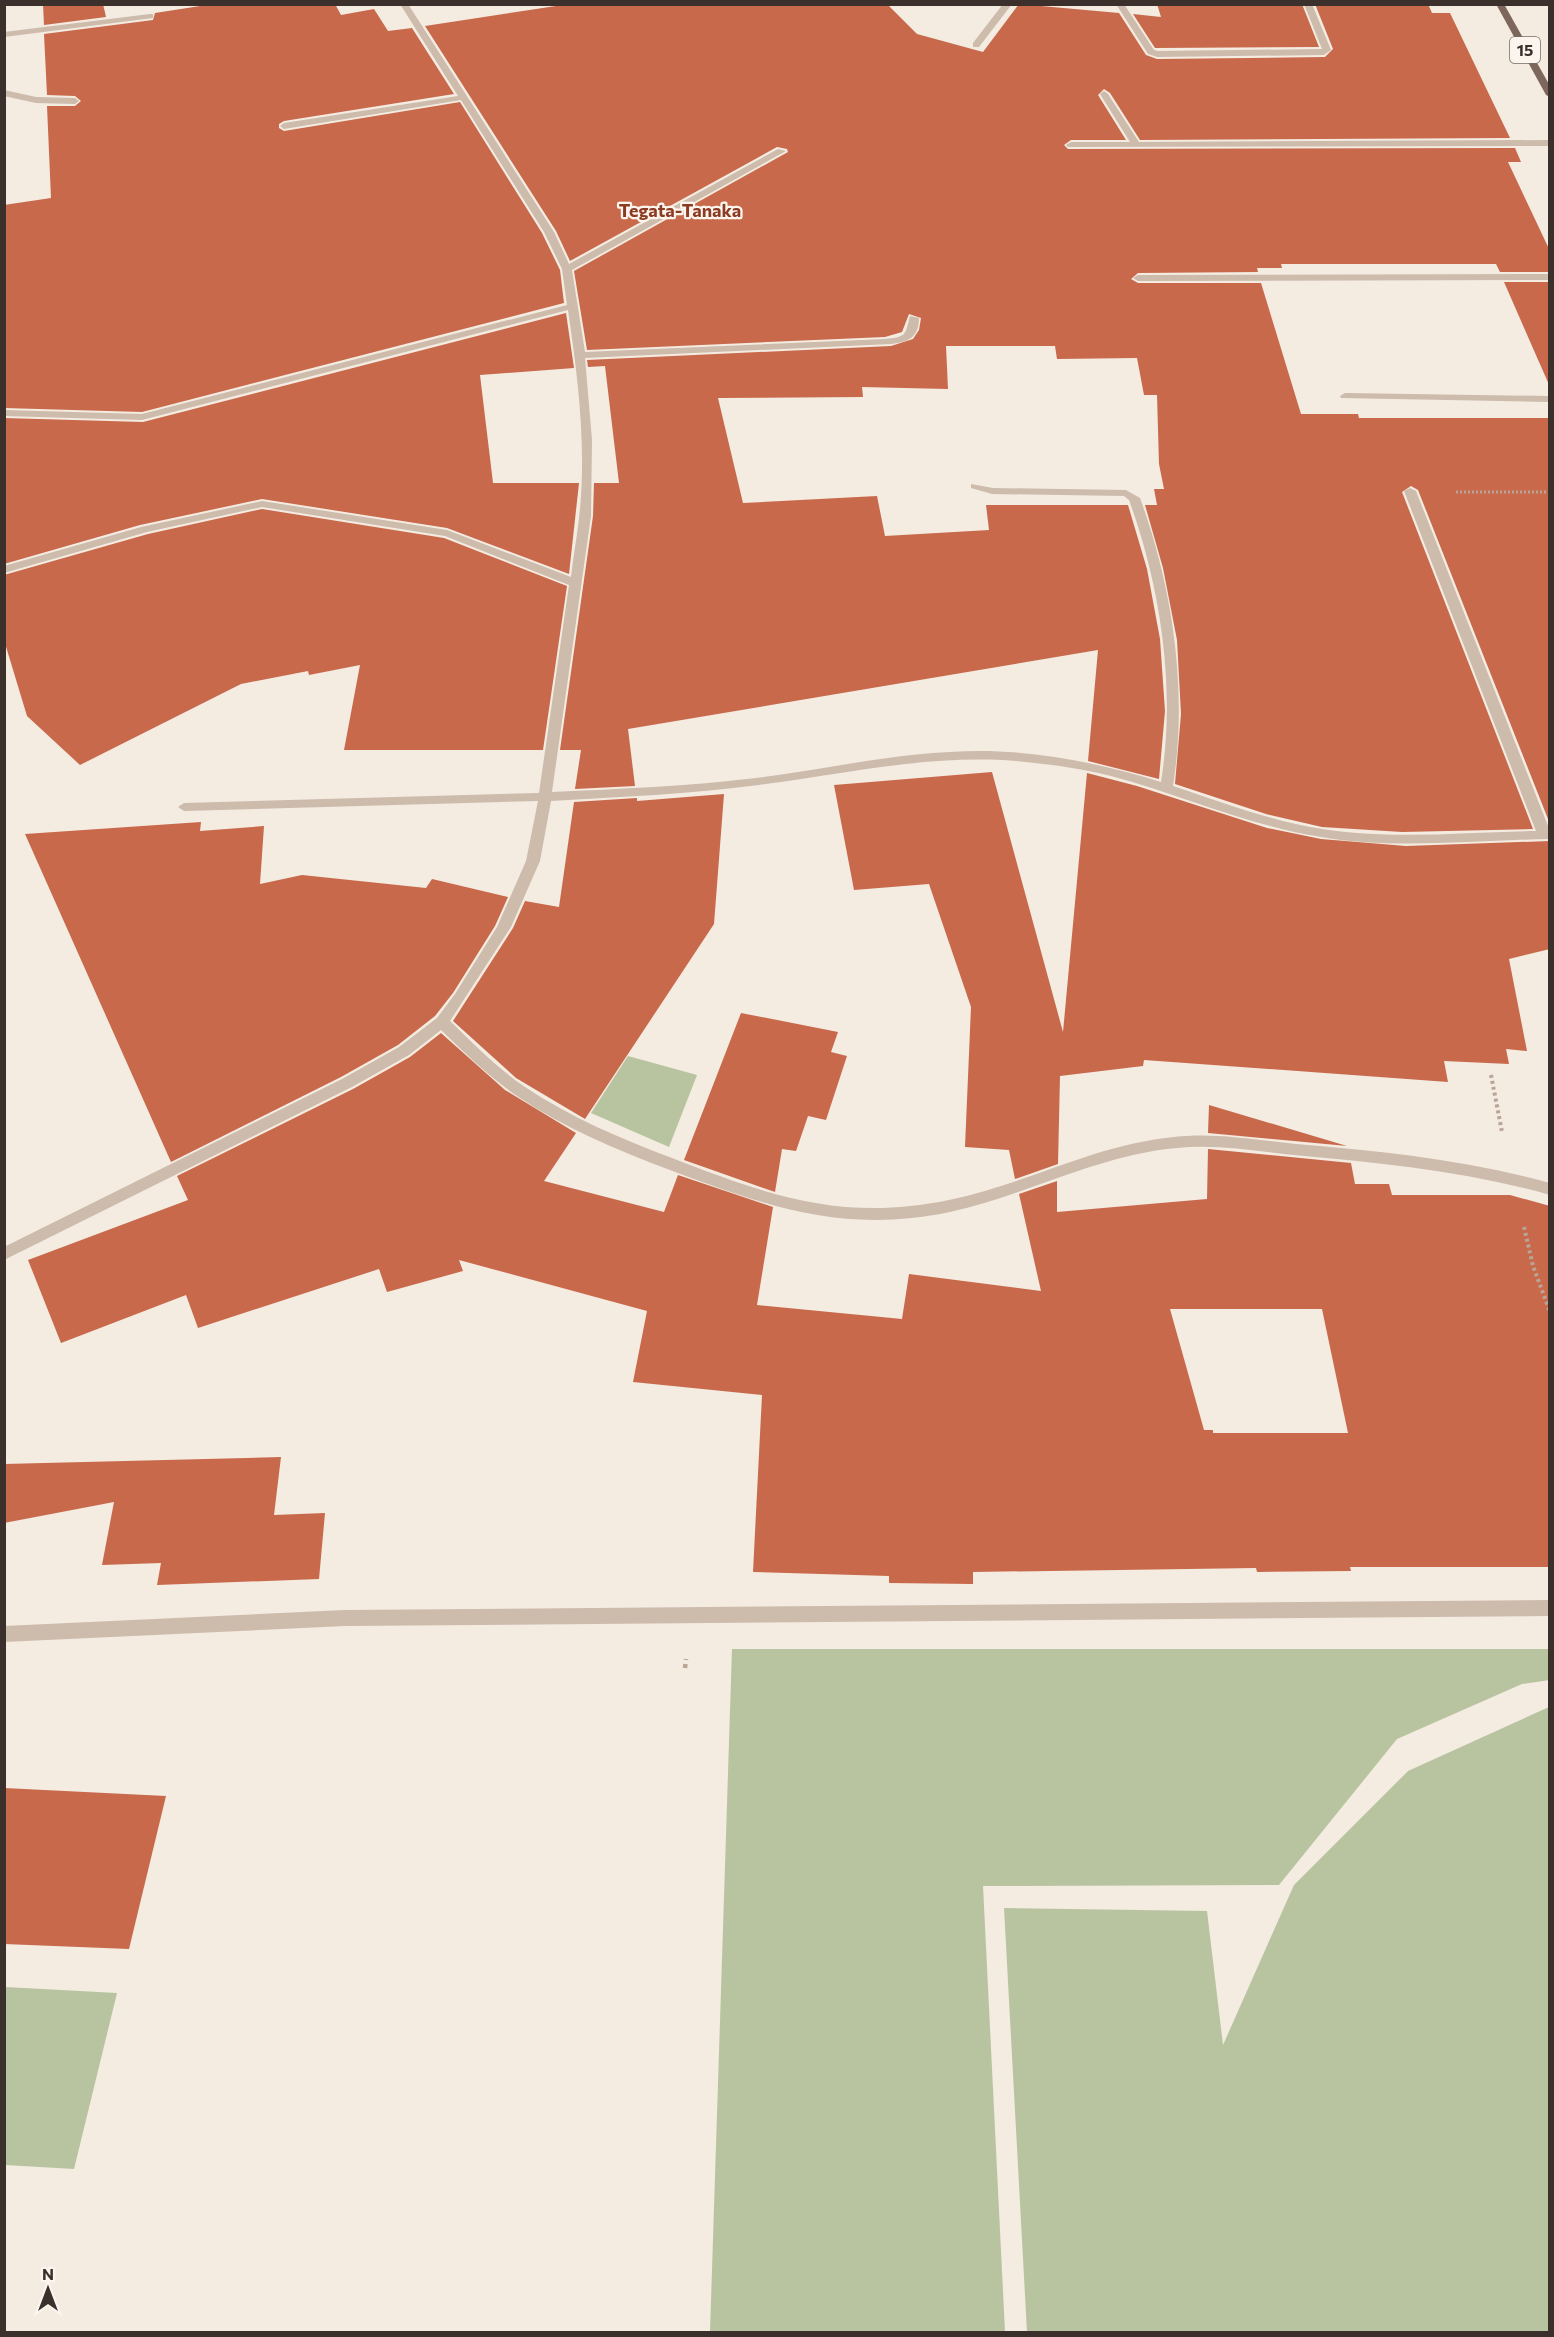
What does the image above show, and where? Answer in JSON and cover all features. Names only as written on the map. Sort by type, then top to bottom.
[{"type":"main road","name":"15","points":[[1500,4],[1550,95]]},
{"type":"street","points":[[4,1254],[347,1083],[404,1051],[442,1022],[460,998],[504,927],[523,888],[535,852],[585,516],[586,440],[580,355],[573,306],[567,269],[549,232],[404,4]]},
{"type":"street","points":[[976,45],[1008,4]]},
{"type":"street","points":[[1119,4],[1151,51],[1157,54],[1324,52],[1327,50],[1308,4]]},
{"type":"street","points":[[4,35],[150,16]]},
{"type":"street","points":[[4,93],[36,100],[75,101]]},
{"type":"street","points":[[1104,94],[1136,145]]},
{"type":"street","points":[[284,126],[465,97]]},
{"type":"street","points":[[1071,145],[1550,143]]},
{"type":"street","points":[[567,269],[781,151]]},
{"type":"street","points":[[1138,278],[1550,277]]},
{"type":"street","points":[[4,413],[142,417],[573,306]]},
{"type":"street","points":[[580,355],[885,342],[903,340],[910,335],[914,328],[914,318]]},
{"type":"street","points":[[1345,396],[1550,399]]},
{"type":"street","points":[[975,486],[992,491],[1126,494],[1134,498],[1165,619],[1173,674],[1172,755],[1166,789]]},
{"type":"street","points":[[184,807],[335,805],[728,785],[937,756],[959,755],[1027,758],[1113,773],[1277,823],[1322,833],[1371,838],[1421,839],[1547,835],[1410,492]]},
{"type":"street","points":[[4,570],[145,529],[262,504],[447,533],[575,583]]},
{"type":"street","points":[[442,1022],[520,1091],[565,1118],[629,1149],[713,1180],[785,1205],[836,1214],[899,1214],[952,1205],[1005,1190],[1103,1156],[1141,1147],[1180,1142],[1234,1144],[1370,1156],[1512,1177],[1550,1189]]},
{"type":"street","points":[[4,1634],[345,1618],[1550,1608]]},
{"type":"path","points":[[1410,492],[1550,492]]},
{"type":"path","points":[[1491,1075],[1533,1266],[1550,1312]]},
{"type":"green space","points":[[628,1056],[697,1075],[669,1147],[591,1113]]},
{"type":"green space","points":[[732,1649],[1549,1649],[1550,1680],[1522,1684],[1397,1739],[1279,1885],[983,1886],[1005,2332],[710,2332]]},
{"type":"green space","points":[[1549,1707],[1549,2332],[1027,2332],[1004,1908],[1207,1911],[1223,2045],[1294,1885],[1408,1771]]},
{"type":"green space","points":[[5,1987],[117,1993],[74,2169],[5,2165]]},
{"type":"building","points":[[43,4],[103,4],[106,17],[44,25]]},
{"type":"building","points":[[213,4],[335,4],[341,15],[374,9],[388,31],[412,28],[454,94],[284,121],[279,124],[279,128],[284,131],[460,102],[542,233],[560,270],[564,303],[142,412],[4,408],[4,205],[51,198],[47,106],[75,106],[81,101],[75,96],[47,95],[44,34],[153,20],[155,13]]},
{"type":"building","points":[[569,4],[887,4],[917,34],[983,52],[1019,4],[1119,13],[1146,55],[1157,59],[1325,57],[1333,49],[1315,4],[1428,4],[1432,13],[1450,13],[1510,138],[1140,140],[1110,93],[1104,89],[1098,95],[1126,140],[1071,140],[1064,145],[1068,149],[1515,148],[1521,162],[1508,162],[1550,251],[1550,272],[1500,272],[1496,264],[1281,264],[1282,268],[1257,268],[1258,272],[1138,273],[1131,279],[1138,283],[1261,283],[1301,414],[1358,414],[1359,418],[1550,418],[1550,824],[1418,490],[1411,486],[1402,492],[1533,829],[1402,832],[1322,827],[1266,814],[1175,784],[1181,714],[1177,640],[1163,568],[1145,505],[1157,505],[1154,489],[1164,489],[1159,464],[1157,395],[1144,395],[1137,358],[1057,359],[1055,346],[946,346],[948,389],[862,387],[863,397],[718,398],[743,503],[877,496],[885,536],[989,530],[986,505],[1128,505],[1147,569],[1160,639],[1165,711],[1159,779],[1088,761],[1098,650],[628,729],[635,786],[575,789],[581,750],[560,750],[593,516],[594,483],[619,483],[605,366],[588,367],[587,360],[891,346],[913,339],[919,330],[921,318],[909,314],[902,332],[885,337],[587,350],[574,271],[788,152],[787,149],[777,147],[570,261],[556,231],[425,26]]},
{"type":"building","points":[[1157,4],[1302,4],[1319,47],[1155,48],[1133,14],[1161,17]]},
{"type":"building","points":[[1504,282],[1550,282],[1550,387]]},
{"type":"building","points":[[566,313],[574,368],[480,375],[493,483],[579,483],[569,574],[447,528],[262,499],[140,525],[4,564],[4,418],[143,422]]},
{"type":"building","points":[[262,509],[444,538],[567,586],[543,750],[344,750],[360,665],[309,675],[308,671],[241,684],[80,765],[27,716],[4,640],[4,575],[148,534]]},
{"type":"building","points":[[992,772],[1063,1032],[1087,773],[1137,786],[1267,828],[1321,839],[1406,846],[1550,841],[1550,949],[1509,959],[1527,1051],[1506,1049],[1509,1064],[1444,1061],[1448,1082],[1144,1060],[1143,1066],[1060,1076],[1058,1164],[1015,1179],[1009,1150],[965,1147],[971,1007],[929,884],[854,890],[834,785]]},
{"type":"building","points":[[724,794],[714,924],[585,1119],[516,1078],[453,1021],[513,928],[525,901],[559,907],[574,802],[637,798],[637,801]]},
{"type":"building","points":[[201,822],[200,831],[264,826],[260,884],[302,875],[426,888],[432,879],[508,897],[495,926],[453,993],[435,1016],[398,1045],[341,1077],[171,1162],[25,834]]},
{"type":"building","points":[[741,1013],[838,1032],[831,1052],[847,1056],[826,1120],[808,1116],[796,1151],[782,1149],[775,1192],[684,1160]]},
{"type":"building","points":[[441,1033],[505,1090],[576,1133],[544,1181],[664,1212],[678,1175],[773,1207],[757,1305],[902,1319],[909,1274],[1041,1291],[1019,1194],[1057,1181],[1057,1212],[1207,1199],[1208,1149],[1351,1163],[1355,1184],[1389,1184],[1392,1195],[1510,1195],[1550,1206],[1550,1567],[1350,1567],[1351,1571],[1257,1572],[1256,1568],[973,1572],[973,1584],[889,1583],[889,1576],[753,1572],[762,1395],[633,1382],[647,1311],[459,1260],[463,1271],[387,1292],[379,1269],[198,1328],[186,1295],[61,1343],[28,1260],[188,1200],[177,1176],[353,1089],[410,1057]],"holes":[[[1170,1309],[1322,1309],[1348,1433],[1213,1433],[1213,1430],[1204,1430]]]},
{"type":"building","points":[[1209,1105],[1347,1146],[1208,1133]]},
{"type":"building","points":[[281,1457],[274,1515],[325,1513],[319,1579],[157,1585],[161,1563],[102,1565],[114,1502],[4,1523],[4,1464]]},
{"type":"building","points":[[4,1788],[166,1796],[129,1949],[4,1944]]},
{"type":"district","name":"Tegata-Tanaka","points":[[680,211]]}]
